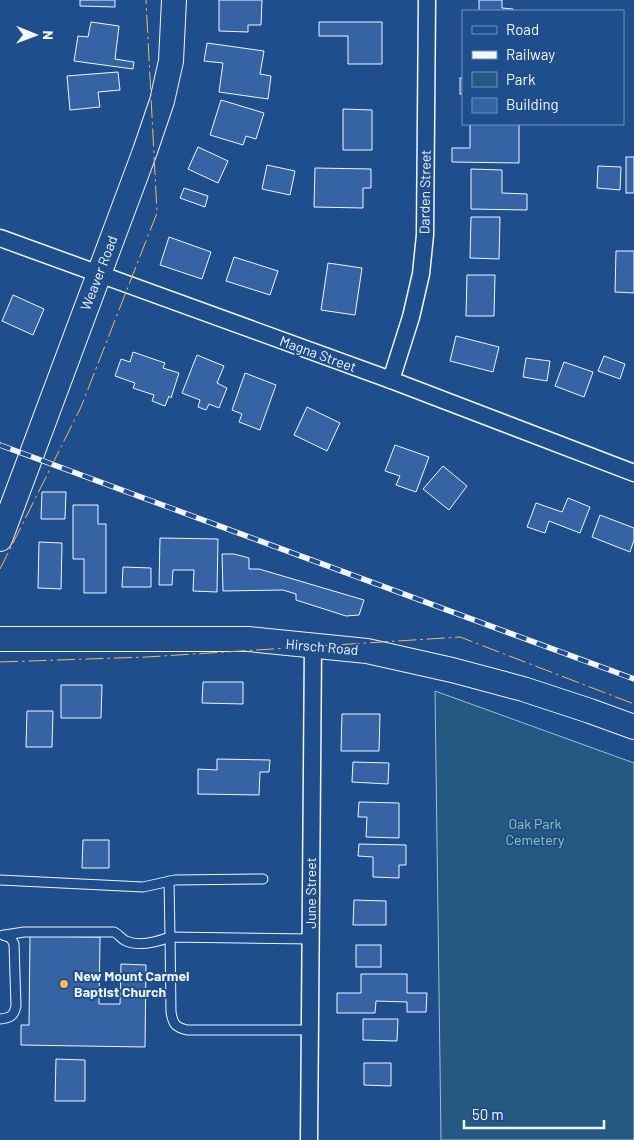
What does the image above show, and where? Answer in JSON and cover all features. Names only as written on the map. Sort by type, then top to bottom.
[{"type":"main road","name":"Weaver Road","points":[[0,539],[162,101],[171,61],[174,0]]},
{"type":"main road","name":"Hirsch Road","points":[[0,639],[248,639],[367,651],[452,670],[523,689],[634,728]]},
{"type":"street","name":"Darden Street","points":[[391,380],[412,317],[421,274],[425,235],[427,0]]},
{"type":"street","name":"Magna Street","points":[[0,238],[391,380],[634,473]]},
{"type":"street","name":"June Street","points":[[309,1140],[312,646]]},
{"type":"lane","points":[[0,880],[143,887],[169,881],[263,879]]},
{"type":"lane","points":[[169,881],[172,1023],[178,1028],[187,1030],[310,1030]]},
{"type":"lane","points":[[3,935],[24,932],[114,932],[118,933],[124,941],[132,943],[156,942],[170,937],[310,939]]},
{"type":"lane","points":[[0,1018],[10,1017],[15,1013],[16,1006],[14,944],[11,938],[3,935]]},
{"type":"green space","name":"Oak Park Cemetery","points":[[435,691],[634,763],[634,1140],[441,1140]]},
{"type":"building","points":[[80,0],[115,0],[115,7],[80,6]]},
{"type":"building","points":[[219,0],[262,0],[261,25],[248,25],[248,32],[219,31]]},
{"type":"building","points":[[479,0],[502,0],[502,8],[513,9],[513,10],[479,10]]},
{"type":"building","points":[[91,22],[119,26],[115,59],[134,62],[133,69],[74,61],[78,36],[88,37]]},
{"type":"building","points":[[319,22],[382,22],[382,64],[348,64],[348,36],[319,36]]},
{"type":"building","points":[[207,43],[264,51],[260,74],[271,76],[268,99],[219,92],[223,63],[204,61]]},
{"type":"building","points":[[118,72],[120,90],[98,92],[100,107],[70,110],[67,76]]},
{"type":"building","points":[[460,78],[462,78],[462,94],[460,94]]},
{"type":"building","points":[[221,100],[264,113],[256,139],[246,136],[243,145],[210,135]]},
{"type":"building","points":[[343,109],[372,110],[372,150],[343,150]]},
{"type":"building","points":[[470,125],[519,125],[519,163],[452,162],[452,148],[470,148]]},
{"type":"building","points":[[198,147],[228,161],[218,183],[188,169]]},
{"type":"building","points":[[626,157],[634,157],[634,193],[626,193]]},
{"type":"building","points":[[267,165],[295,171],[290,195],[262,189]]},
{"type":"building","points":[[598,166],[621,167],[620,190],[597,188]]},
{"type":"building","points":[[315,168],[371,169],[371,188],[363,188],[363,208],[314,207]]},
{"type":"building","points":[[471,169],[502,170],[502,193],[527,194],[527,210],[471,209]]},
{"type":"building","points":[[184,188],[208,196],[205,207],[180,198]]},
{"type":"building","points":[[471,217],[500,217],[499,259],[470,258]]},
{"type":"building","points":[[169,237],[211,252],[202,279],[160,265]]},
{"type":"building","points":[[616,251],[634,251],[634,293],[615,292]]},
{"type":"building","points":[[234,257],[278,271],[270,295],[226,281]]},
{"type":"building","points":[[328,263],[362,268],[355,315],[321,310]]},
{"type":"building","points":[[467,275],[495,275],[494,316],[466,316]]},
{"type":"building","points":[[13,295],[44,309],[33,335],[2,321]]},
{"type":"building","points":[[456,336],[499,347],[493,372],[450,361]]},
{"type":"building","points":[[133,352],[165,363],[163,368],[179,373],[171,398],[169,396],[165,406],[152,401],[154,395],[133,388],[135,383],[115,376],[121,359],[130,362]]},
{"type":"building","points":[[197,355],[224,366],[217,383],[227,388],[219,408],[209,404],[206,410],[198,407],[200,400],[182,393]]},
{"type":"building","points":[[604,356],[625,364],[620,379],[598,371]]},
{"type":"building","points":[[526,358],[550,361],[547,381],[523,377]]},
{"type":"building","points":[[564,362],[593,372],[584,397],[555,386]]},
{"type":"building","points":[[245,373],[276,385],[260,430],[239,422],[242,414],[232,410]]},
{"type":"building","points":[[307,407],[340,423],[327,451],[294,435]]},
{"type":"building","points":[[395,445],[429,457],[416,492],[396,485],[400,476],[385,471]]},
{"type":"building","points":[[443,466],[467,486],[449,510],[423,489]]},
{"type":"building","points":[[42,492],[66,492],[65,519],[41,519]]},
{"type":"building","points":[[568,498],[590,507],[580,533],[549,521],[545,533],[527,527],[536,503],[562,512]]},
{"type":"building","points":[[73,505],[98,505],[98,524],[106,524],[106,593],[84,593],[84,559],[73,559]]},
{"type":"building","points":[[600,515],[634,528],[634,540],[630,552],[592,537]]},
{"type":"building","points":[[160,538],[218,539],[217,592],[193,591],[194,570],[173,570],[172,585],[159,585]]},
{"type":"building","points":[[39,542],[62,543],[61,589],[38,588]]},
{"type":"building","points":[[222,554],[234,554],[249,558],[249,569],[259,569],[364,600],[359,615],[346,616],[296,600],[296,594],[283,590],[223,591]]},
{"type":"building","points":[[123,567],[151,568],[151,587],[122,587]]},
{"type":"building","points":[[203,682],[243,682],[243,704],[202,703]]},
{"type":"building","points":[[61,685],[102,685],[101,718],[61,718]]},
{"type":"building","points":[[27,711],[53,711],[52,747],[26,747]]},
{"type":"building","points":[[342,714],[380,714],[379,751],[341,751]]},
{"type":"building","points":[[217,759],[270,760],[269,772],[260,772],[259,795],[198,794],[198,769],[217,770]]},
{"type":"building","points":[[353,762],[389,763],[388,784],[352,782]]},
{"type":"building","points":[[359,802],[399,803],[399,838],[366,837],[367,817],[358,817]]},
{"type":"building","points":[[83,840],[109,840],[109,868],[82,868]]},
{"type":"building","points":[[359,844],[406,845],[406,865],[399,865],[399,878],[373,877],[373,857],[358,856]]},
{"type":"building","points":[[354,900],[386,901],[386,925],[353,925]]},
{"type":"building","name":"New Mount Carmel Baptist Church","points":[[30,936],[100,937],[99,1004],[120,1004],[121,964],[146,965],[145,1047],[21,1045],[21,1025],[29,1025]]},
{"type":"building","points":[[356,945],[381,945],[381,967],[356,967]]},
{"type":"building","points":[[361,974],[407,974],[407,993],[427,993],[426,1012],[407,1012],[407,1002],[376,1001],[375,1013],[337,1013],[337,993],[361,993]]},
{"type":"building","points":[[363,1019],[398,1019],[397,1041],[363,1040]]},
{"type":"building","points":[[56,1059],[85,1060],[85,1101],[55,1101]]},
{"type":"building","points":[[364,1063],[391,1063],[391,1086],[364,1085]]},
{"type":"railway","points":[[0,445],[634,679]]},
{"type":"power","points":[[0,569],[81,407],[157,213],[146,0]]},
{"type":"power","points":[[0,662],[147,657],[460,637],[634,704]]},
{"type":"place","name":"New Mount Carmel Baptist Church","points":[[64,984]]}]
